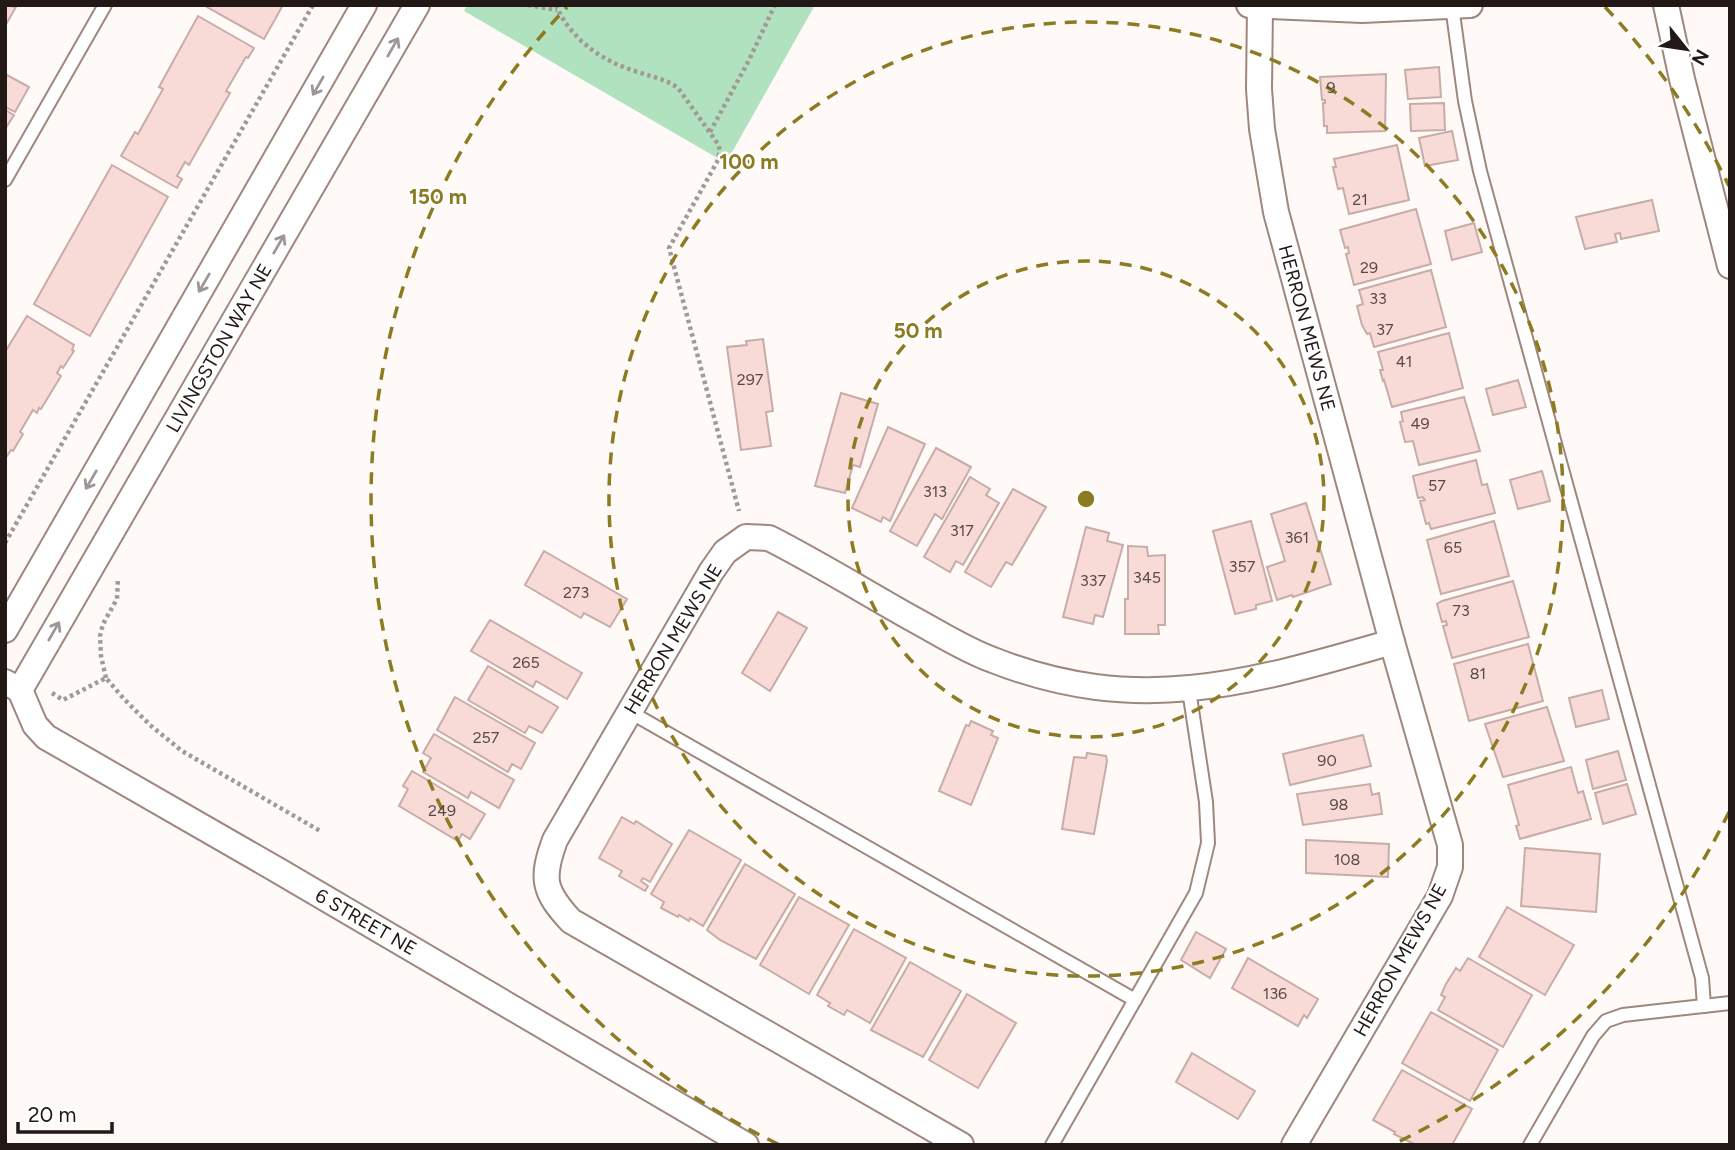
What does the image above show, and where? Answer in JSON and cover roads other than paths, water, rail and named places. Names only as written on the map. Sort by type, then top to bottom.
[{"type":"street","points":[[5,630],[364,5]]},
{"type":"street","name":"LIVINGSTON WAY NE","points":[[17,684],[417,5]]},
{"type":"street","points":[[1666,5],[1730,266]]},
{"type":"street","points":[[1255,6],[1362,10],[1461,6]]},
{"type":"street","name":"HERRON MEWS NE","points":[[1255,6],[1259,89],[1271,191],[1392,642],[1450,845],[1450,867],[1440,896],[1294,1145]]},
{"type":"street","name":"HERRON MEWS NE","points":[[961,1145],[571,921],[555,904],[547,885],[545,866],[555,840],[711,572],[725,552],[746,537],[769,538],[789,548],[992,660],[1042,677],[1090,688],[1134,691],[1189,690]]},
{"type":"street","points":[[1189,690],[1289,672],[1392,642]]},
{"type":"street","name":"6 STREET NE","points":[[17,684],[35,725],[47,737],[746,1145]]},
{"type":"lane","points":[[5,180],[105,5]]},
{"type":"lane","points":[[1461,6],[1465,101],[1480,171],[1702,978],[1704,1006]]},
{"type":"lane","points":[[1052,1145],[1196,893],[1208,842],[1206,803],[1189,690]]},
{"type":"lane","points":[[630,712],[1135,1000]]},
{"type":"lane","points":[[1530,1145],[1592,1036],[1606,1021],[1623,1015],[1730,1003]]}]
